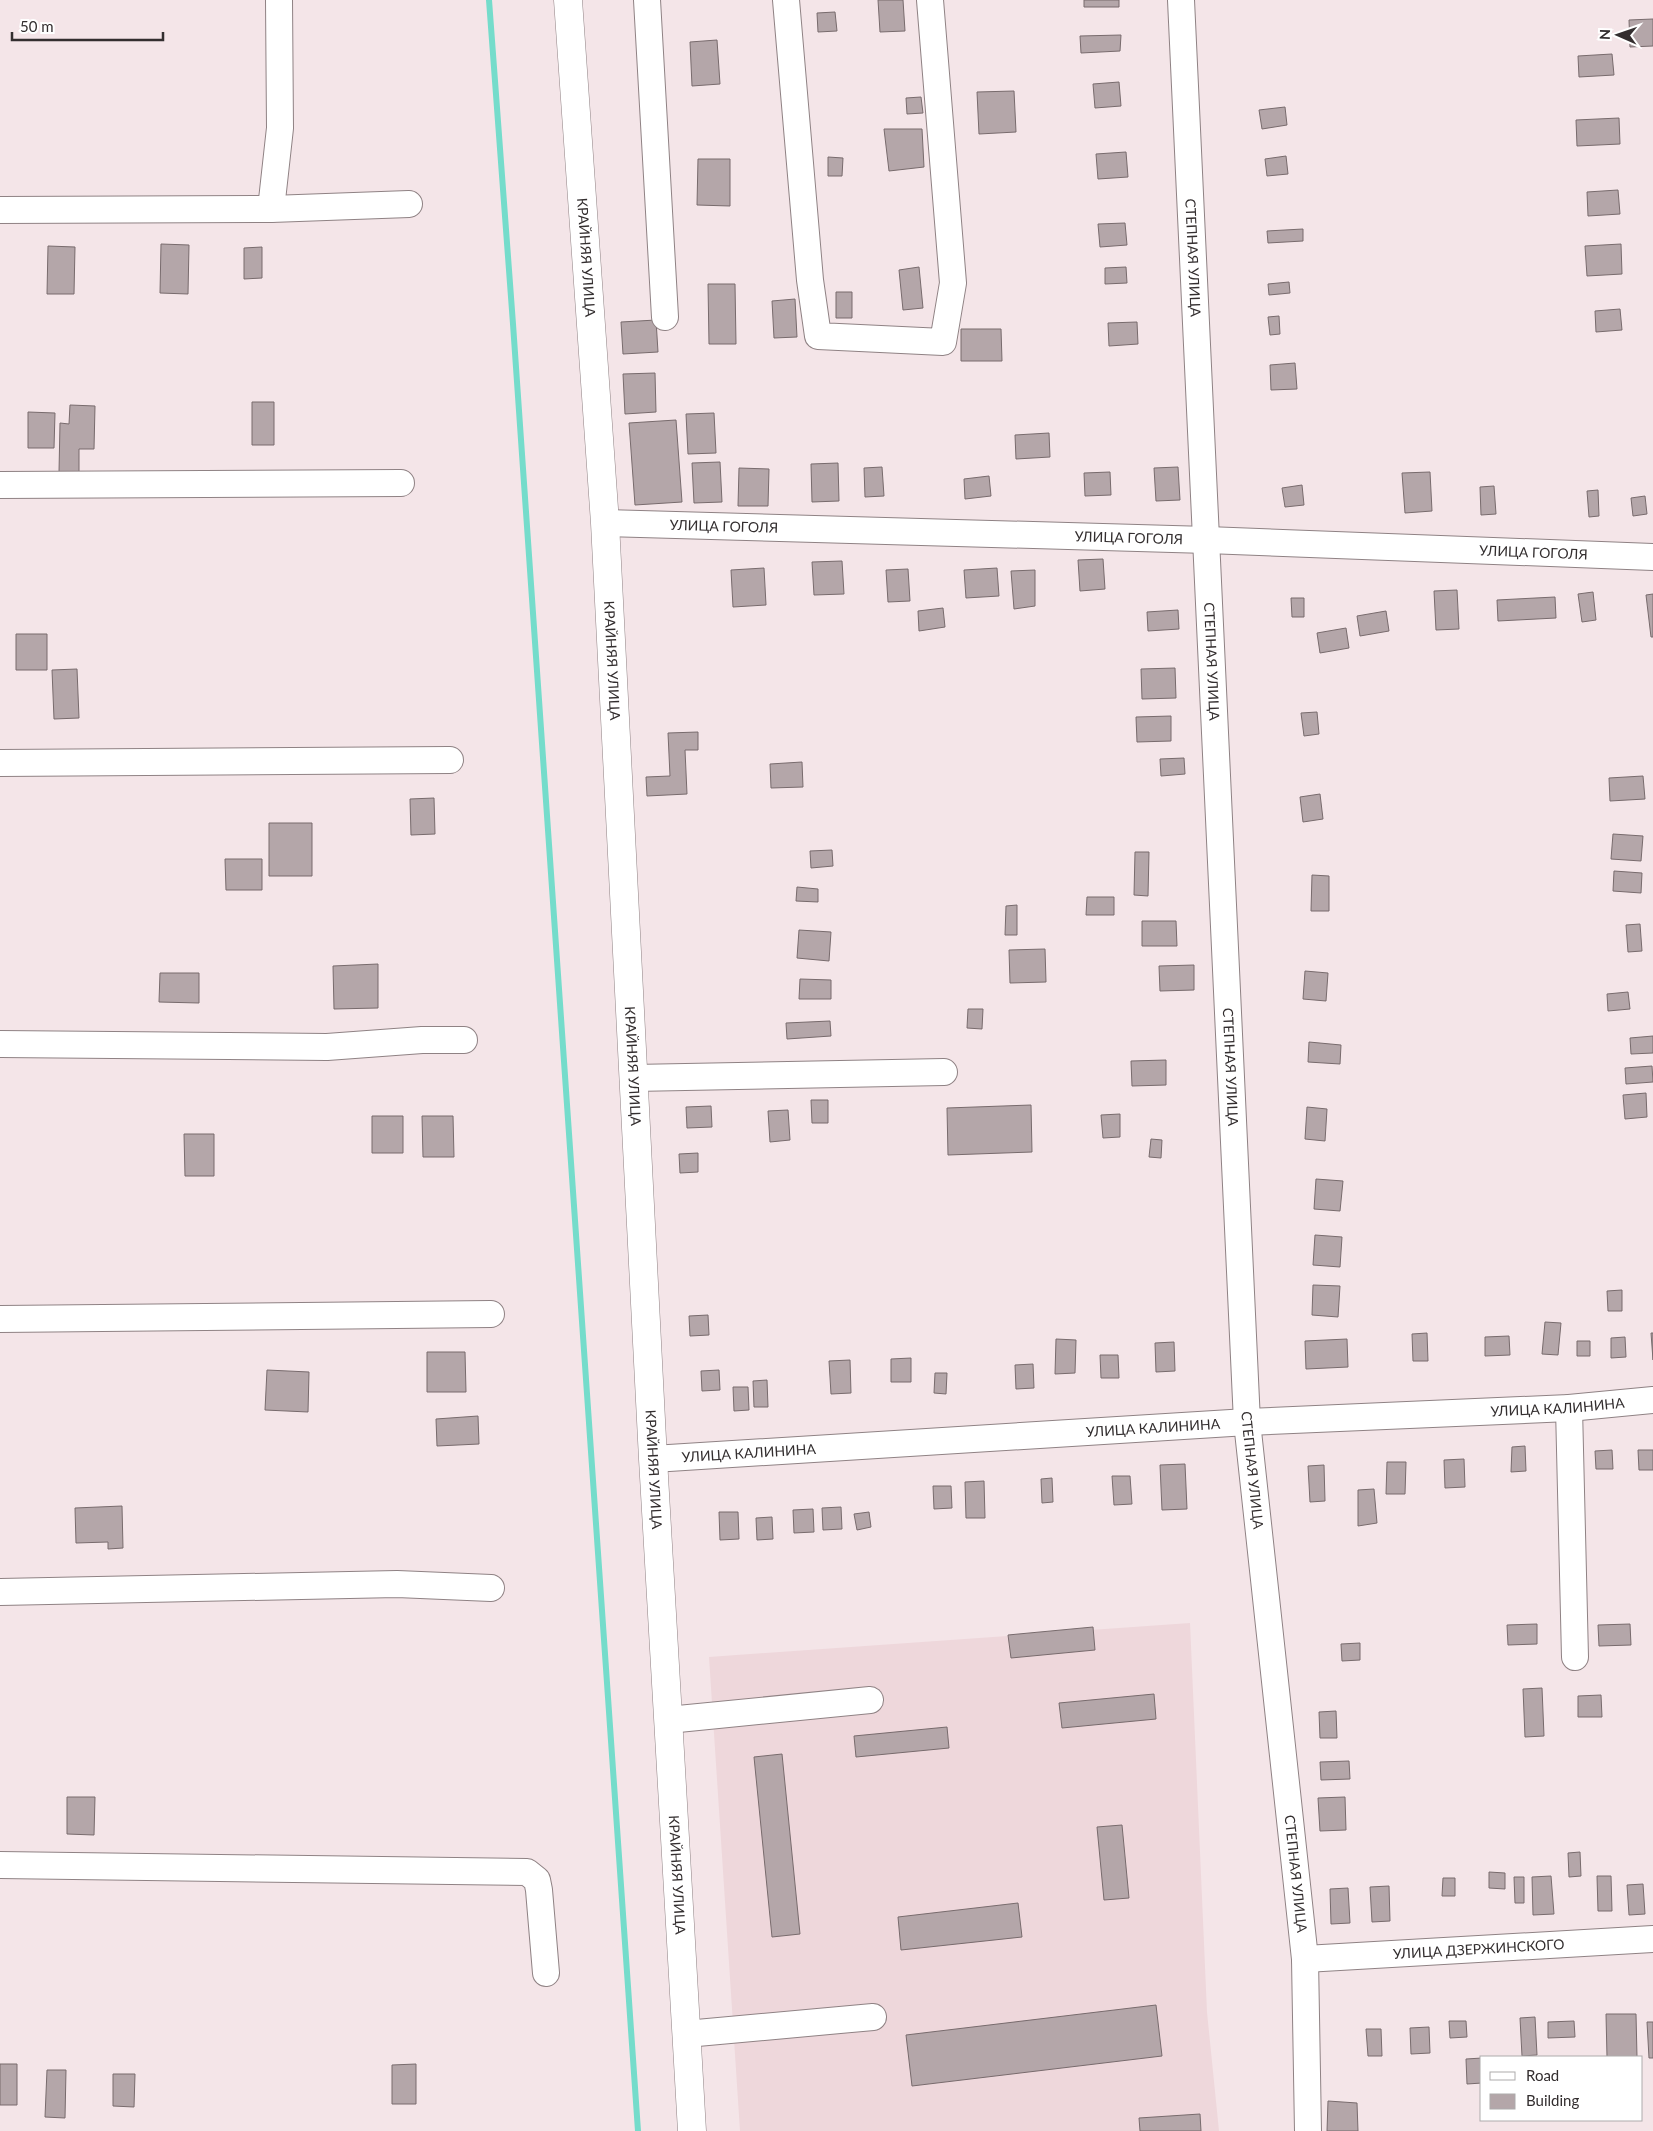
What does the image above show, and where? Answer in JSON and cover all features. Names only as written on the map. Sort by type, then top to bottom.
[{"type":"main road","name":"КРАЙНЯЯ УЛИЦА","points":[[568,0],[605,523],[653,1459],[692,2131]]},
{"type":"street","points":[[271,209],[280,128],[280,0]]},
{"type":"street","points":[[647,0],[665,318]]},
{"type":"street","points":[[786,0],[810,280],[818,336],[943,342],[953,283],[930,0]]},
{"type":"street","name":"СТЕПНАЯ УЛИЦА","points":[[1181,0],[1208,540],[1247,1422],[1305,1959],[1308,2131]]},
{"type":"street","points":[[0,210],[271,209],[409,204]]},
{"type":"street","points":[[0,485],[401,483]]},
{"type":"street","name":"УЛИЦА ГОГОЛЯ","points":[[605,523],[1208,540],[1653,556]]},
{"type":"street","points":[[0,763],[450,760]]},
{"type":"street","points":[[0,1044],[327,1047],[422,1040],[464,1040]]},
{"type":"street","points":[[633,1078],[944,1072]]},
{"type":"street","points":[[0,1319],[491,1314]]},
{"type":"street","name":"УЛИЦА КАЛИНИНА","points":[[653,1459],[1247,1422],[1569,1408],[1653,1400]]},
{"type":"street","points":[[1569,1408],[1575,1657]]},
{"type":"street","points":[[0,1592],[397,1584],[491,1588]]},
{"type":"street","points":[[668,1720],[870,1700]]},
{"type":"street","points":[[0,1866],[527,1872],[538,1880],[540,1890],[546,1973]]},
{"type":"street","name":"УЛИЦА ДЗЕРЖИНСКОГО","points":[[1305,1959],[1653,1939]]},
{"type":"street","points":[[686,2034],[872,2017]]},
{"type":"shaded area","points":[[1190,1623],[1207,2012],[1219,2131],[740,2131],[709,1657]]},
{"type":"building","points":[[878,0],[903,0],[905,31],[880,32]]},
{"type":"building","points":[[1084,0],[1119,0],[1119,7],[1084,7]]},
{"type":"building","points":[[835,12],[837,31],[818,32],[817,13]]},
{"type":"building","points":[[1653,19],[1653,46],[1630,47],[1629,20]]},
{"type":"building","points":[[1121,35],[1120,51],[1081,53],[1080,36]]},
{"type":"building","points":[[717,40],[720,84],[692,86],[690,42]]},
{"type":"building","points":[[1612,54],[1614,75],[1579,77],[1578,56]]},
{"type":"building","points":[[1119,82],[1121,106],[1095,108],[1093,84]]},
{"type":"building","points":[[1014,91],[1016,132],[979,134],[977,92]]},
{"type":"building","points":[[921,97],[923,113],[907,114],[906,98]]},
{"type":"building","points":[[1285,107],[1287,125],[1262,129],[1259,110]]},
{"type":"building","points":[[1619,118],[1620,144],[1577,146],[1576,120]]},
{"type":"building","points":[[884,129],[922,129],[924,167],[889,171]]},
{"type":"building","points":[[1126,152],[1128,177],[1098,179],[1096,154]]},
{"type":"building","points":[[1286,156],[1288,174],[1267,176],[1265,159]]},
{"type":"building","points":[[828,157],[843,158],[842,176],[828,176]]},
{"type":"building","points":[[698,159],[730,159],[730,206],[697,205]]},
{"type":"building","points":[[1618,190],[1620,214],[1588,216],[1587,192]]},
{"type":"building","points":[[1125,223],[1127,245],[1100,247],[1098,224]]},
{"type":"building","points":[[1303,229],[1303,241],[1268,243],[1267,231]]},
{"type":"building","points":[[161,244],[189,245],[188,294],[160,293]]},
{"type":"building","points":[[1621,244],[1622,274],[1587,276],[1585,246]]},
{"type":"building","points":[[48,246],[75,247],[74,294],[47,294]]},
{"type":"building","points":[[262,247],[262,278],[244,279],[244,248]]},
{"type":"building","points":[[919,267],[923,308],[903,310],[899,270]]},
{"type":"building","points":[[1126,267],[1127,283],[1105,284],[1105,268]]},
{"type":"building","points":[[1289,282],[1290,293],[1269,295],[1268,284]]},
{"type":"building","points":[[708,284],[735,284],[736,344],[709,344]]},
{"type":"building","points":[[836,292],[852,292],[852,318],[836,318]]},
{"type":"building","points":[[795,299],[797,337],[774,338],[772,301]]},
{"type":"building","points":[[1620,309],[1622,330],[1596,332],[1595,311]]},
{"type":"building","points":[[1279,316],[1280,334],[1270,335],[1268,317]]},
{"type":"building","points":[[656,320],[658,352],[623,354],[621,322]]},
{"type":"building","points":[[1137,322],[1138,344],[1109,346],[1108,323]]},
{"type":"building","points":[[961,329],[1001,329],[1002,361],[961,361]]},
{"type":"building","points":[[1295,363],[1297,389],[1271,390],[1270,365]]},
{"type":"building","points":[[655,373],[656,412],[625,414],[623,374]]},
{"type":"building","points":[[252,402],[274,402],[274,445],[252,445]]},
{"type":"building","points":[[70,405],[95,406],[94,449],[79,449],[79,472],[59,472],[60,423],[69,424]]},
{"type":"building","points":[[28,412],[55,413],[54,448],[28,448]]},
{"type":"building","points":[[714,413],[716,453],[688,454],[686,414]]},
{"type":"building","points":[[676,420],[682,502],[635,505],[629,423]]},
{"type":"building","points":[[1049,433],[1050,457],[1016,459],[1015,435]]},
{"type":"building","points":[[720,462],[722,502],[694,503],[692,463]]},
{"type":"building","points":[[838,463],[839,501],[812,502],[811,464]]},
{"type":"building","points":[[882,467],[884,496],[865,497],[864,468]]},
{"type":"building","points":[[1178,467],[1180,500],[1156,501],[1154,468]]},
{"type":"building","points":[[739,468],[769,469],[768,506],[738,506]]},
{"type":"building","points":[[1110,472],[1111,495],[1085,496],[1084,473]]},
{"type":"building","points":[[1430,472],[1432,511],[1405,513],[1402,473]]},
{"type":"building","points":[[989,476],[991,496],[965,499],[964,479]]},
{"type":"building","points":[[1302,485],[1304,505],[1285,507],[1282,488]]},
{"type":"building","points":[[1494,486],[1496,514],[1481,515],[1480,487]]},
{"type":"building","points":[[1598,490],[1599,516],[1589,517],[1587,491]]},
{"type":"building","points":[[1645,496],[1647,514],[1633,516],[1631,498]]},
{"type":"building","points":[[1103,559],[1105,589],[1080,591],[1078,560]]},
{"type":"building","points":[[842,561],[844,594],[814,595],[812,562]]},
{"type":"building","points":[[764,568],[766,605],[733,607],[731,570]]},
{"type":"building","points":[[997,568],[999,596],[966,598],[964,570]]},
{"type":"building","points":[[908,569],[910,601],[888,602],[886,570]]},
{"type":"building","points":[[1035,570],[1035,606],[1014,609],[1011,571]]},
{"type":"building","points":[[1457,590],[1459,629],[1436,630],[1434,591]]},
{"type":"building","points":[[1593,592],[1596,620],[1582,622],[1578,594]]},
{"type":"building","points":[[1653,594],[1653,637],[1651,637],[1646,595]]},
{"type":"building","points":[[1555,597],[1556,618],[1498,621],[1497,600]]},
{"type":"building","points":[[1291,598],[1304,598],[1304,617],[1292,617]]},
{"type":"building","points":[[943,608],[945,627],[919,631],[918,611]]},
{"type":"building","points":[[1178,610],[1179,629],[1148,631],[1147,612]]},
{"type":"building","points":[[1386,611],[1389,631],[1360,636],[1357,616]]},
{"type":"building","points":[[1346,628],[1349,648],[1320,653],[1317,633]]},
{"type":"building","points":[[16,634],[47,634],[47,670],[16,670]]},
{"type":"building","points":[[1175,668],[1176,698],[1142,699],[1141,669]]},
{"type":"building","points":[[77,669],[79,718],[54,719],[52,670]]},
{"type":"building","points":[[1317,712],[1319,734],[1304,736],[1301,713]]},
{"type":"building","points":[[1171,716],[1171,741],[1137,742],[1136,717]]},
{"type":"building","points":[[698,732],[698,750],[685,750],[687,794],[647,796],[646,777],[670,776],[668,733]]},
{"type":"building","points":[[1184,758],[1185,774],[1161,776],[1160,759]]},
{"type":"building","points":[[802,762],[803,787],[771,788],[770,764]]},
{"type":"building","points":[[1643,776],[1645,799],[1610,801],[1609,778]]},
{"type":"building","points":[[1320,794],[1323,819],[1303,822],[1300,797]]},
{"type":"building","points":[[434,798],[435,834],[411,835],[410,799]]},
{"type":"building","points":[[269,823],[312,823],[312,876],[269,876]]},
{"type":"building","points":[[1613,834],[1643,836],[1641,861],[1611,859]]},
{"type":"building","points":[[832,850],[833,866],[811,868],[810,851]]},
{"type":"building","points":[[1135,852],[1149,852],[1148,896],[1134,895]]},
{"type":"building","points":[[225,859],[262,859],[262,890],[226,890]]},
{"type":"building","points":[[1614,871],[1642,873],[1641,893],[1613,891]]},
{"type":"building","points":[[1312,875],[1329,876],[1329,911],[1311,911]]},
{"type":"building","points":[[797,887],[818,889],[818,902],[796,901]]},
{"type":"building","points":[[1087,897],[1114,897],[1114,915],[1086,915]]},
{"type":"building","points":[[1017,905],[1017,935],[1005,935],[1006,906]]},
{"type":"building","points":[[1142,921],[1176,921],[1177,946],[1142,946]]},
{"type":"building","points":[[1640,924],[1642,951],[1628,952],[1626,925]]},
{"type":"building","points":[[799,930],[831,932],[829,961],[797,958]]},
{"type":"building","points":[[1045,949],[1046,982],[1010,983],[1009,950]]},
{"type":"building","points":[[378,964],[378,1008],[334,1009],[333,966]]},
{"type":"building","points":[[1194,965],[1194,990],[1160,991],[1159,966]]},
{"type":"building","points":[[1305,971],[1328,973],[1326,1001],[1303,999]]},
{"type":"building","points":[[160,973],[199,973],[199,1003],[159,1002]]},
{"type":"building","points":[[800,979],[831,980],[831,999],[799,999]]},
{"type":"building","points":[[1628,992],[1630,1009],[1608,1011],[1607,994]]},
{"type":"building","points":[[968,1009],[983,1009],[982,1029],[967,1028]]},
{"type":"building","points":[[830,1021],[831,1036],[787,1039],[786,1023]]},
{"type":"building","points":[[1653,1036],[1653,1053],[1631,1054],[1630,1038]]},
{"type":"building","points":[[1309,1042],[1341,1045],[1340,1064],[1308,1062]]},
{"type":"building","points":[[1166,1060],[1166,1085],[1132,1086],[1131,1061]]},
{"type":"building","points":[[1652,1066],[1653,1082],[1626,1084],[1625,1068]]},
{"type":"building","points":[[1646,1093],[1647,1117],[1625,1119],[1623,1095]]},
{"type":"building","points":[[811,1100],[828,1100],[828,1123],[812,1123]]},
{"type":"building","points":[[1031,1105],[1032,1152],[948,1155],[947,1108]]},
{"type":"building","points":[[711,1106],[712,1127],[687,1128],[686,1107]]},
{"type":"building","points":[[1307,1107],[1327,1109],[1325,1141],[1305,1139]]},
{"type":"building","points":[[788,1110],[790,1140],[770,1142],[768,1111]]},
{"type":"building","points":[[1120,1114],[1120,1137],[1103,1138],[1101,1115]]},
{"type":"building","points":[[372,1116],[403,1116],[403,1153],[372,1153]]},
{"type":"building","points":[[422,1116],[453,1116],[454,1157],[423,1157]]},
{"type":"building","points":[[184,1134],[214,1134],[214,1176],[185,1176]]},
{"type":"building","points":[[1151,1139],[1162,1140],[1161,1158],[1149,1157]]},
{"type":"building","points":[[698,1153],[698,1172],[680,1173],[679,1154]]},
{"type":"building","points":[[1316,1179],[1343,1181],[1340,1211],[1314,1209]]},
{"type":"building","points":[[1315,1235],[1342,1237],[1340,1267],[1313,1265]]},
{"type":"building","points":[[1313,1285],[1340,1286],[1338,1317],[1312,1315]]},
{"type":"building","points":[[1622,1290],[1622,1311],[1608,1311],[1607,1291]]},
{"type":"building","points":[[708,1315],[709,1335],[690,1336],[689,1316]]},
{"type":"building","points":[[1545,1322],[1561,1323],[1558,1355],[1542,1354]]},
{"type":"building","points":[[1427,1333],[1428,1361],[1413,1361],[1412,1334]]},
{"type":"building","points":[[1651,1333],[1653,1333],[1653,1360]]},
{"type":"building","points":[[1509,1336],[1510,1355],[1485,1356],[1485,1337]]},
{"type":"building","points":[[1625,1337],[1626,1357],[1611,1358],[1611,1338]]},
{"type":"building","points":[[1056,1339],[1076,1340],[1075,1373],[1055,1374]]},
{"type":"building","points":[[1347,1339],[1348,1367],[1306,1369],[1305,1341]]},
{"type":"building","points":[[1577,1341],[1590,1341],[1590,1356],[1577,1356]]},
{"type":"building","points":[[1174,1342],[1175,1371],[1156,1372],[1155,1343]]},
{"type":"building","points":[[427,1352],[465,1352],[466,1392],[427,1392]]},
{"type":"building","points":[[1100,1355],[1118,1355],[1119,1378],[1101,1378]]},
{"type":"building","points":[[911,1358],[911,1382],[891,1382],[891,1359]]},
{"type":"building","points":[[850,1360],[851,1393],[831,1394],[829,1361]]},
{"type":"building","points":[[1033,1364],[1034,1388],[1016,1389],[1015,1365]]},
{"type":"building","points":[[267,1370],[309,1372],[308,1412],[265,1410]]},
{"type":"building","points":[[719,1370],[720,1390],[702,1391],[701,1371]]},
{"type":"building","points":[[935,1373],[947,1373],[946,1394],[934,1393]]},
{"type":"building","points":[[767,1380],[768,1407],[754,1407],[753,1381]]},
{"type":"building","points":[[733,1387],[748,1387],[749,1410],[734,1411]]},
{"type":"building","points":[[478,1416],[479,1444],[437,1446],[436,1419]]},
{"type":"building","points":[[1525,1446],[1526,1471],[1511,1472],[1512,1447]]},
{"type":"building","points":[[1612,1450],[1613,1469],[1596,1469],[1595,1451]]},
{"type":"building","points":[[1638,1450],[1653,1450],[1653,1470],[1639,1470]]},
{"type":"building","points":[[1464,1459],[1465,1487],[1445,1488],[1444,1460]]},
{"type":"building","points":[[1387,1462],[1406,1462],[1405,1494],[1386,1494]]},
{"type":"building","points":[[1185,1464],[1187,1509],[1162,1510],[1160,1465]]},
{"type":"building","points":[[1324,1465],[1325,1501],[1310,1502],[1308,1466]]},
{"type":"building","points":[[1112,1476],[1130,1476],[1132,1504],[1114,1505]]},
{"type":"building","points":[[1052,1478],[1053,1502],[1042,1503],[1041,1479]]},
{"type":"building","points":[[984,1481],[985,1518],[966,1518],[965,1482]]},
{"type":"building","points":[[933,1486],[951,1486],[952,1508],[934,1509]]},
{"type":"building","points":[[1374,1489],[1377,1523],[1358,1526],[1358,1490]]},
{"type":"building","points":[[122,1506],[123,1548],[108,1549],[108,1542],[76,1543],[75,1508]]},
{"type":"building","points":[[841,1507],[842,1529],[823,1530],[822,1508]]},
{"type":"building","points":[[813,1509],[814,1532],[794,1533],[793,1510]]},
{"type":"building","points":[[719,1512],[738,1512],[739,1539],[720,1540]]},
{"type":"building","points":[[869,1512],[871,1527],[857,1530],[854,1514]]},
{"type":"building","points":[[772,1517],[773,1539],[757,1540],[756,1518]]},
{"type":"building","points":[[1537,1624],[1537,1644],[1508,1645],[1507,1625]]},
{"type":"building","points":[[1630,1624],[1631,1645],[1599,1646],[1598,1625]]},
{"type":"building","points":[[1093,1627],[1095,1650],[1011,1658],[1008,1635]]},
{"type":"building","points":[[1360,1643],[1360,1660],[1342,1661],[1341,1644]]},
{"type":"building","points":[[1542,1688],[1544,1736],[1525,1737],[1523,1689]]},
{"type":"building","points":[[1154,1694],[1156,1719],[1062,1728],[1059,1703]]},
{"type":"building","points":[[1601,1695],[1602,1717],[1578,1717],[1578,1696]]},
{"type":"building","points":[[1336,1711],[1337,1738],[1320,1738],[1319,1712]]},
{"type":"building","points":[[947,1727],[949,1748],[856,1757],[854,1736]]},
{"type":"building","points":[[782,1754],[800,1934],[772,1937],[754,1757]]},
{"type":"building","points":[[1349,1761],[1350,1779],[1321,1780],[1320,1762]]},
{"type":"building","points":[[67,1797],[95,1797],[94,1835],[67,1834]]},
{"type":"building","points":[[1345,1797],[1346,1830],[1320,1831],[1318,1798]]},
{"type":"building","points":[[1122,1825],[1129,1898],[1104,1900],[1097,1827]]},
{"type":"building","points":[[1580,1852],[1581,1876],[1569,1877],[1568,1853]]},
{"type":"building","points":[[1489,1872],[1505,1873],[1505,1889],[1489,1888]]},
{"type":"building","points":[[1551,1876],[1554,1914],[1533,1915],[1532,1877]]},
{"type":"building","points":[[1597,1876],[1611,1876],[1612,1911],[1598,1911]]},
{"type":"building","points":[[1514,1877],[1524,1877],[1524,1903],[1515,1903]]},
{"type":"building","points":[[1443,1878],[1455,1878],[1455,1896],[1442,1896]]},
{"type":"building","points":[[1643,1884],[1645,1914],[1629,1915],[1627,1885]]},
{"type":"building","points":[[1389,1886],[1390,1921],[1372,1922],[1370,1887]]},
{"type":"building","points":[[1348,1888],[1350,1923],[1331,1924],[1330,1889]]},
{"type":"building","points":[[1018,1903],[1022,1937],[901,1950],[898,1917]]},
{"type":"building","points":[[1156,2005],[1162,2056],[912,2086],[906,2035]]},
{"type":"building","points":[[1606,2014],[1636,2014],[1637,2056],[1607,2056]]},
{"type":"building","points":[[1535,2017],[1537,2055],[1522,2056],[1520,2018]]},
{"type":"building","points":[[1449,2021],[1466,2021],[1467,2037],[1450,2038]]},
{"type":"building","points":[[1574,2021],[1575,2037],[1548,2038],[1548,2022]]},
{"type":"building","points":[[1647,2022],[1653,2022],[1653,2058],[1649,2058]]},
{"type":"building","points":[[1429,2027],[1430,2053],[1411,2054],[1410,2028]]},
{"type":"building","points":[[1366,2029],[1381,2029],[1382,2056],[1368,2056]]},
{"type":"building","points":[[1480,2058],[1480,2083],[1467,2084],[1466,2059]]},
{"type":"building","points":[[0,2064],[17,2064],[17,2105],[0,2105]]},
{"type":"building","points":[[416,2064],[416,2104],[392,2104],[392,2065]]},
{"type":"building","points":[[47,2070],[66,2070],[65,2118],[45,2117]]},
{"type":"building","points":[[113,2074],[135,2074],[134,2107],[113,2106]]},
{"type":"building","points":[[1328,2101],[1357,2103],[1358,2131],[1327,2131]]},
{"type":"building","points":[[1200,2114],[1201,2131],[1140,2131],[1139,2118]]},
{"type":"waterway","points":[[489,0],[638,2131]]}]
